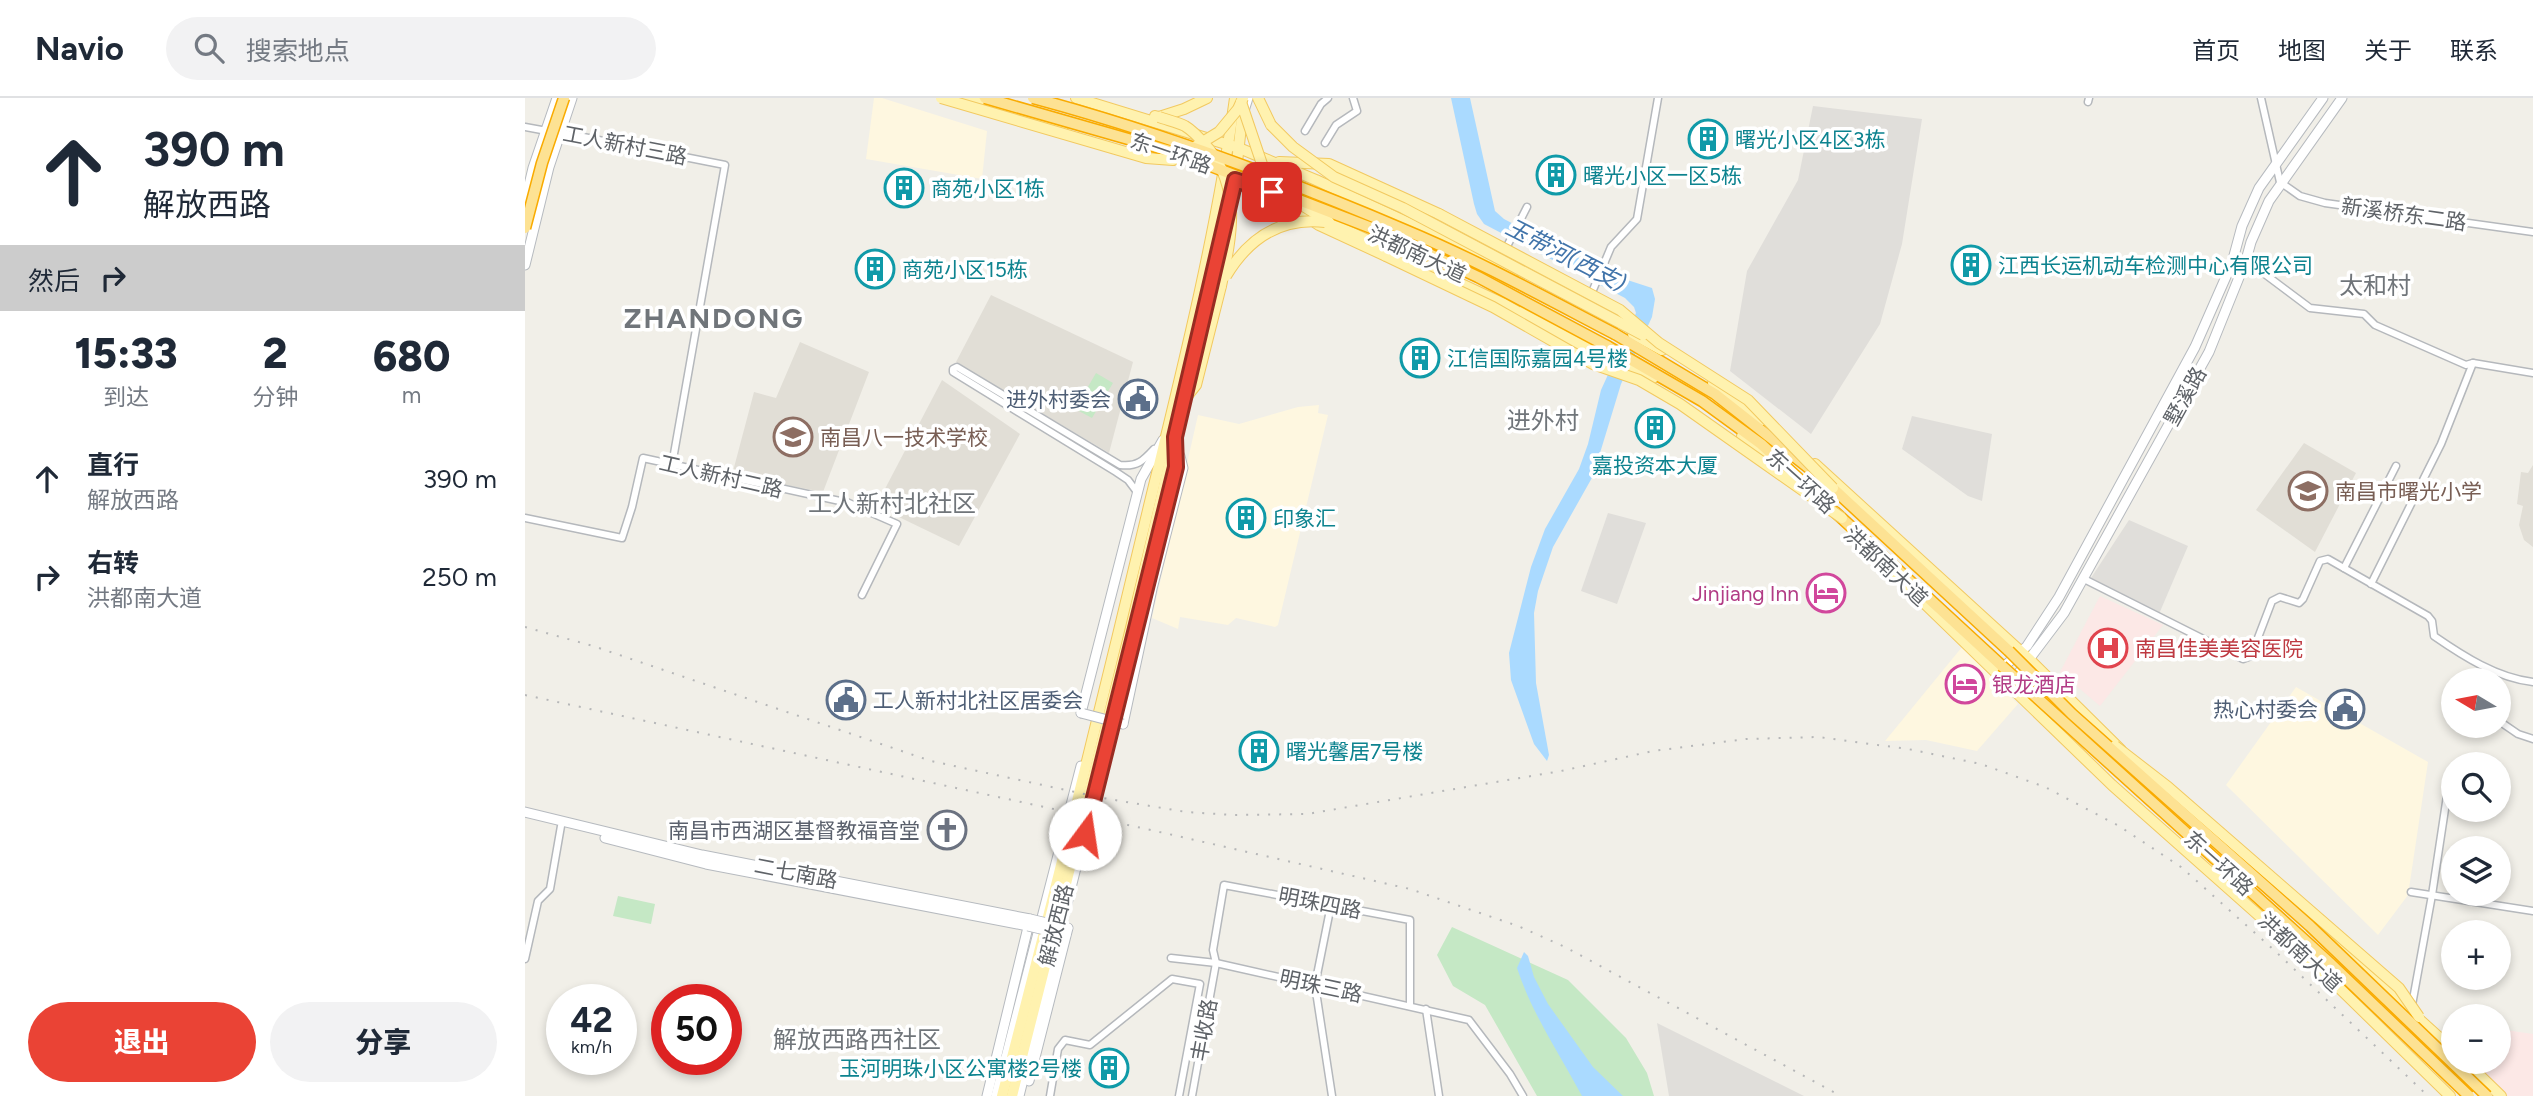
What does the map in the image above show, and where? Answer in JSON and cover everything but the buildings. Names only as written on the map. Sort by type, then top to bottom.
[{"type":"highway","points":[[525,228],[542,163],[564,98]]},
{"type":"highway","name":"东一环路","points":[[985,98],[1177,153],[1387,234],[1570,324],[1702,401],[1761,444],[2045,707],[2331,964],[2469,1096]]},
{"type":"highway","name":"东一环路","points":[[1033,98],[1093,114],[1232,159],[1406,230],[1530,289],[1639,346],[1716,394],[1833,488],[2072,713],[2311,926],[2487,1096]]},
{"type":"main road","points":[[941,98],[1146,158],[1173,160],[1219,132],[1238,109],[1240,98]]},
{"type":"main road","name":"洪都南大道","points":[[960,98],[1133,144],[1272,192],[1385,238],[1489,288],[1604,352],[1638,375],[1700,405],[1793,479],[1963,639],[2112,785],[2326,975],[2450,1096]]},
{"type":"main road","name":"洪都南大道","points":[[1076,98],[1234,147],[1316,180],[1498,264],[1658,345],[1718,386],[1832,478],[2030,660],[2147,776],[2441,1039]]},
{"type":"main road","points":[[1087,98],[1159,117],[1185,127],[1201,139],[1219,161],[1231,196],[1231,234],[1220,286],[1196,384],[1183,401]]},
{"type":"main road","points":[[1159,117],[1207,98]]},
{"type":"main road","points":[[1240,98],[1246,123],[1266,176],[1279,191],[1329,222],[1504,304],[1638,375],[1842,518]]},
{"type":"main road","name":"解放西路","points":[[1003,1096],[1171,436],[1183,401],[1235,180],[1234,147],[1240,98]]},
{"type":"main road","points":[[1258,98],[1271,125],[1293,147],[1334,177],[1403,208],[1658,345],[1748,400],[1833,488]]},
{"type":"main road","name":"解放西路","points":[[1012,1096],[1128,641],[1224,176],[1234,147]]},
{"type":"main road","points":[[1271,161],[1329,164],[1439,214],[1620,310],[1658,345]]},
{"type":"main road","points":[[1272,192],[1319,225],[1493,307],[1593,365],[1638,375]]},
{"type":"main road","points":[[1220,286],[1242,252],[1256,238],[1273,228],[1291,222],[1329,222]]},
{"type":"main road","points":[[2072,713],[2168,787],[2399,988],[2415,1014]]},
{"type":"main road","points":[[2478,1074],[2501,1096]]},
{"type":"street","points":[[525,202],[533,168],[557,98]]},
{"type":"street","points":[[525,265],[549,167],[572,98]]},
{"type":"street","points":[[1305,131],[1321,104],[1328,98]]},
{"type":"street","points":[[1325,143],[1336,125],[1357,111],[1353,98]]},
{"type":"street","points":[[1585,308],[1611,247],[1636,219],[1658,98]]},
{"type":"street","points":[[2260,98],[2280,182]]},
{"type":"street","name":"墅溪路","points":[[1996,674],[2027,646],[2059,597],[2195,347],[2232,263],[2242,226],[2259,188],[2323,98]]},
{"type":"street","name":"墅溪路","points":[[2009,687],[2064,613],[2209,352],[2259,221],[2280,182],[2342,98]]},
{"type":"street","name":"工人新村三路","points":[[525,127],[725,165],[672,465]]},
{"type":"street","name":"新溪桥东二路","points":[[2280,182],[2300,196],[2325,203],[2533,232]]},
{"type":"street","points":[[1498,264],[1527,207]]},
{"type":"street","points":[[2246,260],[2310,309],[2364,314],[2375,326],[2466,365],[2473,363],[2533,373]]},
{"type":"street","points":[[2371,584],[2441,444],[2473,363]]},
{"type":"street","points":[[1137,492],[1128,480],[953,372],[953,369],[957,367],[1120,465],[1142,463],[1171,436]]},
{"type":"street","points":[[1171,436],[1183,468],[1152,589],[1123,724],[1081,713],[1137,492],[1146,466],[1171,436]]},
{"type":"street","points":[[996,1096],[1171,436]]},
{"type":"street","points":[[1019,1096],[1176,467],[1171,436]]},
{"type":"street","name":"工人新村二路","points":[[525,519],[622,538],[643,458],[849,503],[897,524],[862,595]]},
{"type":"street","points":[[2344,568],[2396,466]]},
{"type":"street","points":[[2084,579],[2243,659],[2251,656],[2272,601],[2276,597],[2299,603],[2322,558],[2328,559],[2428,616],[2432,621],[2434,636],[2450,647],[2482,666],[2506,676],[2533,682]]},
{"type":"street","points":[[2511,729],[2533,739]]},
{"type":"street","name":"二七南路","points":[[525,815],[706,864],[1029,923]]},
{"type":"street","name":"二七南路","points":[[525,815],[1067,932],[1025,1096]]},
{"type":"street","points":[[2415,1014],[2443,822]]},
{"type":"street","points":[[525,959],[538,901],[550,889],[561,826]]},
{"type":"street","name":"明珠四路","points":[[1216,964],[1213,950],[1224,885],[1410,920],[1410,1006]]},
{"type":"street","points":[[2411,892],[2533,911]]},
{"type":"street","points":[[1331,905],[1315,985],[1332,1096]]},
{"type":"street","points":[[987,1096],[1029,923]]},
{"type":"street","name":"明珠三路","points":[[1171,958],[1216,964],[1469,1020],[1510,1074],[1523,1096]]},
{"type":"street","name":"丰收路","points":[[1192,1096],[1216,964]]},
{"type":"street","points":[[1050,1096],[1058,1049],[1066,1040],[1090,1045],[1172,979],[1200,984],[1179,1096]]},
{"type":"street","points":[[1426,1009],[1439,1096]]},
{"type":"shaded area","points":[[874,98],[882,98],[987,131],[982,179],[866,159]]},
{"type":"shaded area","points":[[1813,106],[1922,119],[1902,244],[1880,324],[1811,434],[1730,371],[1747,271],[1798,180]]},
{"type":"shaded area","points":[[991,295],[1133,362],[1109,453],[956,362]]},
{"type":"shaded area","name":"南昌八一技术学校","points":[[800,342],[869,372],[823,492],[732,475],[754,392],[776,398]]},
{"type":"shaded area","points":[[942,380],[1020,434],[959,546],[876,506]]},
{"type":"shaded area","points":[[1319,405],[1318,413],[1328,415],[1278,625],[1275,627],[1236,618],[1228,625],[1180,617],[1178,629],[1152,618],[1198,415],[1239,424],[1298,407]]},
{"type":"shaded area","points":[[1912,416],[1992,434],[1982,501],[1968,496],[1902,449]]},
{"type":"shaded area","name":"南昌市曙光小学","points":[[2304,443],[2356,473],[2315,552],[2256,510]]},
{"type":"shaded area","points":[[2533,465],[2533,547],[2524,540],[2519,525],[2523,506],[2517,504],[2521,472],[2528,473]]},
{"type":"shaded area","points":[[1608,513],[1646,523],[1617,604],[1581,591]]},
{"type":"shaded area","points":[[2129,520],[2188,546],[2159,614],[2091,578]]},
{"type":"shaded area","name":"南昌佳美美容医院","points":[[2100,596],[2163,625],[2100,706],[2060,672]]},
{"type":"shaded area","points":[[1962,647],[2018,704],[1977,751],[1926,740],[1885,741]]},
{"type":"shaded area","points":[[2296,687],[2428,762],[2408,895],[2378,935],[2226,785]]},
{"type":"shaded area","points":[[1657,1023],[1804,1096],[1669,1096]]},
{"type":"shaded area","points":[[2511,1031],[2533,1034],[2533,1096],[2508,1096],[2485,1074],[2511,1074]]},
{"type":"green space","points":[[1096,373],[1113,383],[1092,418],[1075,409]]},
{"type":"green space","points":[[618,896],[655,904],[651,924],[613,916]]},
{"type":"green space","points":[[1452,927],[1568,980],[1626,1038],[1647,1073],[1654,1096],[1537,1096],[1485,1005],[1453,986],[1437,955]]},
{"type":"water","name":"玉带河(西支)","points":[[1451,98],[1470,98],[1495,211],[1504,219],[1612,275],[1652,288],[1655,299],[1652,317],[1621,384],[1593,476],[1553,547],[1538,591],[1534,613],[1536,683],[1549,755],[1547,761],[1534,744],[1511,680],[1509,653],[1531,567],[1545,529],[1579,469],[1601,390],[1636,313],[1625,298],[1484,224],[1474,204]]},
{"type":"water","points":[[1524,952],[1548,1004],[1593,1067],[1623,1096],[1582,1096],[1523,985],[1517,968]]},
{"type":"railway","points":[[525,627],[593,646],[931,761],[1103,798],[1186,812],[1233,815],[1307,814],[1561,771],[1653,751],[1746,739],[1818,737],[1908,749],[1981,764],[2045,787],[2119,826],[2181,867],[2274,950],[2428,1096]]},
{"type":"railway","points":[[525,695],[1151,830],[1410,889],[1518,926],[1565,947],[1841,1096]]},
{"type":"place","name":"曙光小区4区3栋","points":[[1708,139]]},
{"type":"place","name":"曙光小区一区5栋","points":[[1556,175]]},
{"type":"place","name":"商苑小区1栋","points":[[904,188]]},
{"type":"place","name":"江西长运机动车检测中心有限公司","points":[[1971,265]]},
{"type":"place","name":"商苑小区15栋","points":[[875,269]]},
{"type":"place","name":"江信国际嘉园4号楼","points":[[1420,358]]},
{"type":"place","name":"进外村委会","points":[[1138,399]]},
{"type":"place","name":"嘉投资本大厦","points":[[1655,428]]},
{"type":"place","name":"南昌八一技术学校","points":[[793,437]]},
{"type":"place","name":"南昌市曙光小学","points":[[2308,491]]},
{"type":"place","name":"印象汇","points":[[1246,518]]},
{"type":"place","name":"Jinjiang Inn","points":[[1826,593]]},
{"type":"place","name":"南昌佳美美容医院","points":[[2108,648]]},
{"type":"place","name":"银龙酒店","points":[[1965,684]]},
{"type":"place","name":"工人新村北社区居委会","points":[[846,700]]},
{"type":"place","name":"热心村委会","points":[[2345,709]]},
{"type":"place","name":"曙光馨居7号楼","points":[[1259,751]]},
{"type":"place","name":"南昌市西湖区基督教福音堂","points":[[947,830]]},
{"type":"place","name":"玉河明珠小区公寓楼2号楼","points":[[1109,1068]]},
{"type":"district","name":"太和村","points":[[2375,285]]},
{"type":"district","name":"ZHANDONG","points":[[714,318]]},
{"type":"district","name":"进外村","points":[[1543,420]]},
{"type":"district","name":"工人新村北社区","points":[[892,503]]},
{"type":"district","name":"解放西路西社区","points":[[857,1039]]},
{"type":"route","points":[[1085,834],[1176,467],[1175,437],[1235,180],[1272,192]]}]
